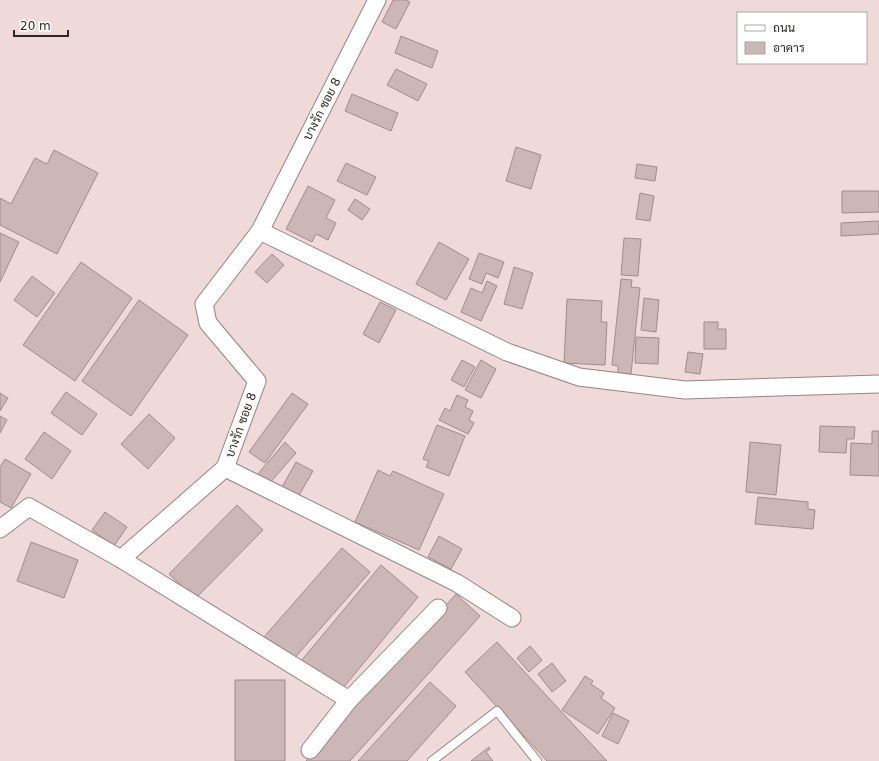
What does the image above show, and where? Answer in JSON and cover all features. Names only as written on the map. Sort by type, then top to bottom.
[{"type":"street","name":"บางรัก ซอย 8","points":[[121,559],[225,468],[257,381],[208,323],[204,304],[260,231],[377,0]]},
{"type":"street","points":[[260,231],[507,352],[580,377],[685,390],[879,384]]},
{"type":"street","points":[[225,468],[457,583],[512,618]]},
{"type":"street","points":[[0,529],[29,507],[121,559],[349,700]]},
{"type":"street","points":[[310,750],[349,700],[438,608]]},
{"type":"lane","points":[[432,761],[497,711],[537,761]]},
{"type":"building","points":[[393,0],[406,0],[410,2],[396,29],[382,22]]},
{"type":"building","points":[[401,36],[438,51],[432,68],[395,53]]},
{"type":"building","points":[[396,69],[427,84],[418,101],[387,85]]},
{"type":"building","points":[[352,94],[398,113],[391,131],[345,111]]},
{"type":"building","points":[[516,147],[541,155],[531,189],[506,181]]},
{"type":"building","points":[[54,150],[98,173],[57,254],[0,225],[0,198],[11,204],[35,158],[47,164]]},
{"type":"building","points":[[346,163],[376,177],[367,195],[337,181]]},
{"type":"building","points":[[637,164],[657,167],[655,181],[635,178]]},
{"type":"building","points":[[308,186],[335,200],[326,218],[336,223],[328,240],[316,234],[312,242],[286,229]]},
{"type":"building","points":[[842,191],[879,191],[879,212],[842,213]]},
{"type":"building","points":[[640,193],[654,196],[650,221],[636,219]]},
{"type":"building","points":[[355,199],[370,209],[362,220],[348,210]]},
{"type":"building","points":[[879,221],[879,234],[841,236],[841,223]]},
{"type":"building","points":[[0,233],[19,242],[0,282]]},
{"type":"building","points":[[624,238],[641,239],[638,276],[621,275]]},
{"type":"building","points":[[439,242],[469,259],[446,300],[416,284]]},
{"type":"building","points":[[479,253],[504,262],[498,278],[486,273],[482,284],[469,279]]},
{"type":"building","points":[[272,254],[284,265],[267,283],[255,272]]},
{"type":"building","points":[[81,262],[132,298],[75,381],[23,345]]},
{"type":"building","points":[[514,267],[533,273],[522,309],[504,304]]},
{"type":"building","points":[[32,276],[55,293],[37,317],[14,300]]},
{"type":"building","points":[[621,279],[632,280],[631,287],[640,288],[631,374],[618,373],[618,366],[612,365]]},
{"type":"building","points":[[487,281],[497,286],[481,321],[461,312],[471,288],[482,293]]},
{"type":"building","points":[[644,298],[659,300],[656,332],[641,330]]},
{"type":"building","points":[[567,299],[602,301],[601,322],[607,322],[605,365],[564,363]]},
{"type":"building","points":[[139,300],[188,335],[131,416],[82,381]]},
{"type":"building","points":[[380,302],[396,310],[379,343],[363,334]]},
{"type":"building","points":[[704,322],[718,322],[718,329],[726,329],[726,349],[704,349]]},
{"type":"building","points":[[636,337],[659,338],[658,364],[635,363]]},
{"type":"building","points":[[688,352],[703,354],[700,374],[685,372]]},
{"type":"building","points":[[462,360],[475,367],[464,387],[451,380]]},
{"type":"building","points":[[481,360],[496,369],[481,398],[465,390]]},
{"type":"building","points":[[66,392],[97,414],[82,435],[51,413]]},
{"type":"building","points":[[0,393],[8,398],[0,411]]},
{"type":"building","points":[[292,393],[308,404],[265,463],[249,452]]},
{"type":"building","points":[[457,395],[468,400],[465,407],[473,411],[469,420],[474,423],[468,434],[439,420],[445,408],[450,411]]},
{"type":"building","points":[[149,414],[175,438],[148,469],[121,444]]},
{"type":"building","points":[[0,416],[7,420],[0,433]]},
{"type":"building","points":[[437,425],[465,436],[449,476],[426,467],[429,461],[423,459]]},
{"type":"building","points":[[820,426],[855,427],[854,439],[847,439],[846,453],[819,452]]},
{"type":"building","points":[[872,431],[879,431],[879,476],[850,475],[851,443],[872,444]]},
{"type":"building","points":[[44,432],[71,451],[52,479],[25,459]]},
{"type":"building","points":[[285,442],[296,453],[268,485],[257,475]]},
{"type":"building","points":[[750,442],[781,445],[776,495],[746,492]]},
{"type":"building","points":[[5,459],[31,474],[11,508],[0,502],[0,467]]},
{"type":"building","points":[[296,462],[313,471],[298,497],[282,487]]},
{"type":"building","points":[[378,470],[390,476],[393,471],[444,494],[419,550],[355,522]]},
{"type":"building","points":[[758,497],[808,502],[808,509],[815,510],[813,529],[755,524]]},
{"type":"building","points":[[237,505],[263,530],[195,599],[169,574]]},
{"type":"building","points":[[105,512],[127,527],[114,546],[92,530]]},
{"type":"building","points":[[439,536],[462,549],[451,569],[428,557]]},
{"type":"building","points":[[31,542],[78,560],[64,598],[17,581]]},
{"type":"building","points":[[342,548],[370,572],[292,661],[264,637]]},
{"type":"building","points":[[381,565],[418,597],[339,693],[301,661]]},
{"type":"building","points":[[456,594],[480,616],[350,761],[306,761]]},
{"type":"building","points":[[497,642],[607,761],[547,761],[465,672]]},
{"type":"building","points":[[530,646],[542,660],[529,672],[517,658]]},
{"type":"building","points":[[552,663],[566,681],[552,692],[538,674]]},
{"type":"building","points":[[585,676],[593,681],[591,684],[604,693],[601,698],[615,708],[598,734],[562,710]]},
{"type":"building","points":[[235,680],[285,680],[285,761],[235,761]]},
{"type":"building","points":[[430,682],[456,706],[407,761],[358,761]]},
{"type":"building","points":[[613,713],[629,721],[618,744],[602,736]]},
{"type":"building","points":[[489,747],[490,749],[486,752],[493,761],[471,761]]}]
